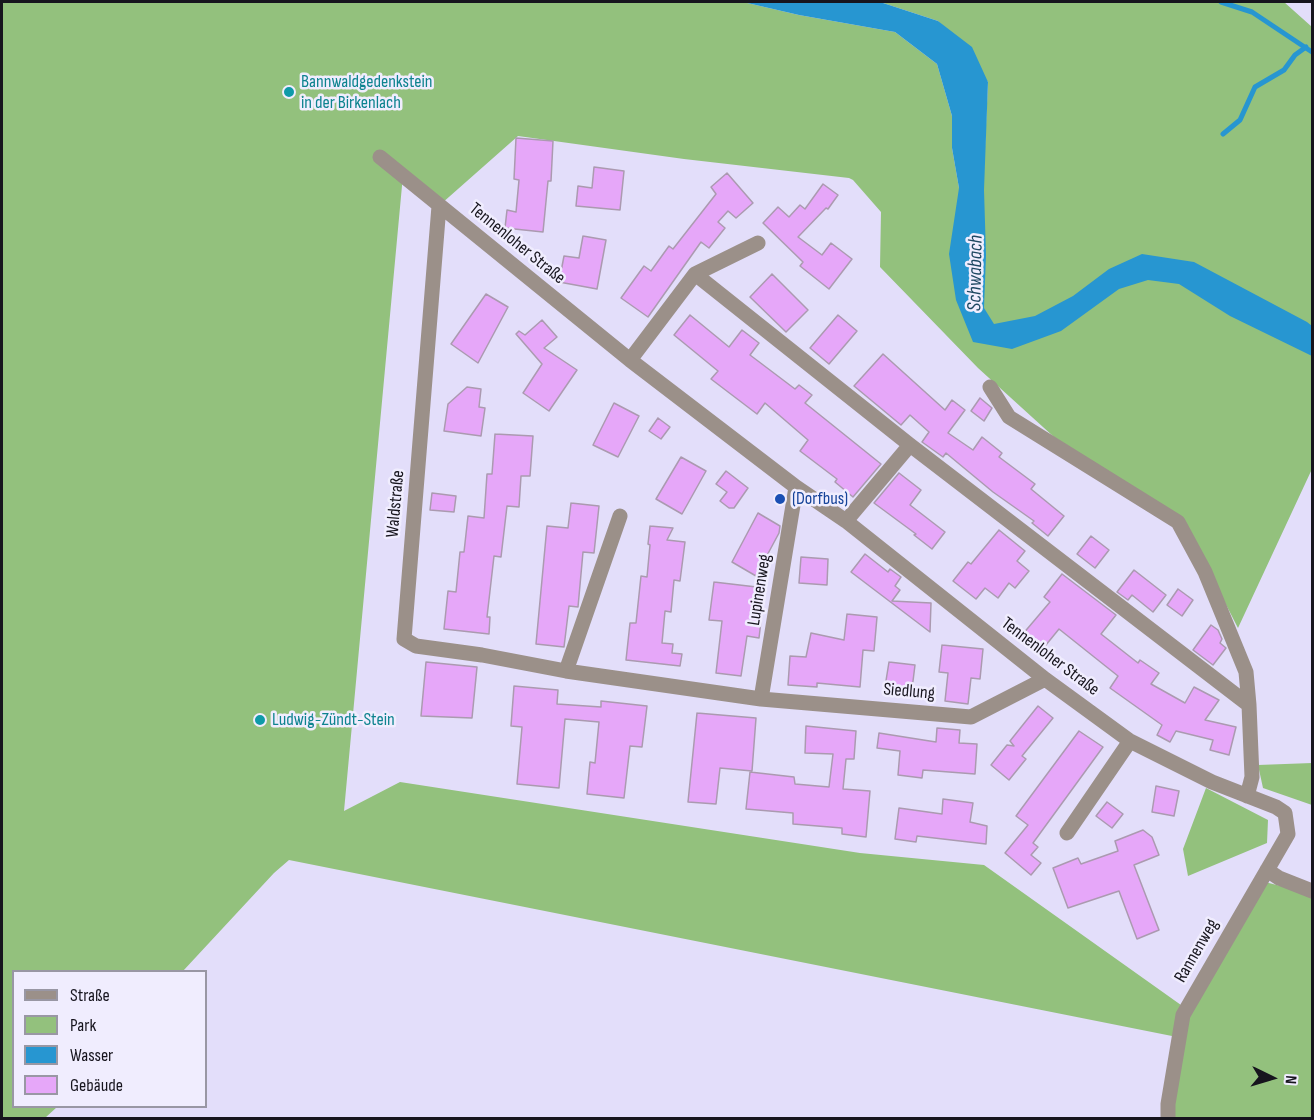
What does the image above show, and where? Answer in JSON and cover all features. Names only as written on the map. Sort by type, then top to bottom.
[{"type":"street","name":"Tennenloher Straße","points":[[380,157],[630,360],[796,487],[846,521],[1045,679],[1130,741],[1212,782],[1276,807],[1285,813]]},
{"type":"street","name":"Waldstraße","points":[[439,206],[404,639],[416,646],[482,655],[566,671],[761,699]]},
{"type":"street","points":[[630,360],[695,274],[759,243]]},
{"type":"street","points":[[695,274],[910,445],[1250,705]]},
{"type":"street","points":[[990,387],[1009,417],[1178,522],[1205,572],[1246,672],[1250,705],[1252,777],[1247,796]]},
{"type":"street","points":[[846,521],[910,445]]},
{"type":"street","name":"Lupinenweg","points":[[761,699],[796,487]]},
{"type":"street","points":[[566,671],[620,516]]},
{"type":"street","name":"Siedlung","points":[[761,699],[971,717],[1045,679]]},
{"type":"street","points":[[1067,833],[1130,741]]},
{"type":"street","name":"Rannenweg","points":[[1168,1119],[1168,1104],[1183,1015],[1288,834],[1285,813]]},
{"type":"street","points":[[1267,870],[1279,878],[1312,891]]},
{"type":"green space","points":[[2,2],[743,2],[799,15],[895,32],[937,64],[952,116],[952,148],[959,188],[983,190],[988,82],[938,21],[880,2],[1284,2],[1312,27],[1312,469],[1238,628],[1181,517],[1054,437],[978,368],[880,267],[881,212],[853,180],[518,136],[441,204],[403,175],[344,811],[400,782],[860,853],[984,865],[1188,1010],[1265,882],[1312,894],[1312,1118],[1171,1118],[1177,1037],[289,860],[274,873],[184,970],[12,970],[12,1108],[56,1108],[45,1118],[2,1118]]},
{"type":"green space","points":[[1312,763],[1312,805],[1263,788],[1258,765]]},
{"type":"green space","points":[[1206,788],[1268,820],[1267,843],[1188,876],[1183,849]]},
{"type":"water","name":"Schwabach","points":[[743,2],[880,2],[938,21],[972,47],[988,82],[984,190],[986,255],[984,308],[994,324],[1035,316],[1073,296],[1109,269],[1142,254],[1194,262],[1307,322],[1312,326],[1312,356],[1230,316],[1179,284],[1148,280],[1119,289],[1061,331],[1012,349],[973,342],[956,300],[949,254],[959,188],[952,148],[952,116],[937,64],[895,32],[799,15]]},
{"type":"building","points":[[516,138],[553,141],[551,181],[548,181],[543,232],[505,228],[507,210],[516,212],[519,180],[514,179]]},
{"type":"building","points":[[594,167],[624,171],[620,210],[576,206],[578,186],[592,188]]},
{"type":"building","points":[[727,173],[753,203],[736,218],[728,211],[718,222],[725,228],[709,248],[701,242],[648,317],[621,298],[644,266],[651,271],[669,246],[673,249],[716,194],[711,187]]},
{"type":"building","points":[[823,184],[838,195],[828,209],[826,208],[798,237],[822,255],[831,243],[852,259],[829,289],[800,266],[803,262],[763,223],[778,207],[789,217],[800,205],[805,209]]},
{"type":"building","points":[[583,236],[606,240],[597,289],[559,282],[564,256],[579,258]]},
{"type":"building","points":[[772,274],[808,310],[786,332],[750,297]]},
{"type":"building","points":[[486,294],[508,307],[478,363],[451,344]]},
{"type":"building","points":[[690,315],[729,347],[742,330],[759,343],[750,355],[795,389],[799,385],[812,395],[805,403],[881,464],[853,497],[835,482],[837,479],[800,451],[808,440],[765,403],[757,414],[711,379],[718,371],[674,335]]},
{"type":"building","points":[[838,315],[857,331],[829,364],[810,348]]},
{"type":"building","points":[[542,320],[557,337],[544,348],[577,370],[549,411],[523,393],[542,364],[516,334],[519,331],[525,335]]},
{"type":"building","points":[[883,354],[945,410],[952,400],[965,410],[948,433],[973,450],[982,437],[1002,453],[999,457],[1035,484],[1031,489],[1064,516],[1048,536],[1032,523],[1034,521],[993,492],[946,453],[943,457],[922,442],[929,432],[910,415],[901,425],[854,386]]},
{"type":"building","points":[[467,387],[481,389],[479,407],[485,408],[481,436],[444,431],[448,404]]},
{"type":"building","points":[[980,398],[992,408],[984,421],[971,411]]},
{"type":"building","points":[[614,403],[639,416],[618,457],[593,445]]},
{"type":"building","points":[[658,418],[670,427],[661,439],[649,431]]},
{"type":"building","points":[[495,434],[533,436],[530,476],[521,476],[519,507],[507,506],[501,557],[494,556],[487,617],[490,617],[489,634],[444,629],[448,591],[456,592],[460,552],[464,552],[468,516],[484,518],[487,474],[492,474]]},
{"type":"building","points":[[681,457],[706,471],[682,514],[656,499]]},
{"type":"building","points":[[726,471],[748,488],[734,508],[729,508],[720,501],[727,492],[716,484]]},
{"type":"building","points":[[899,473],[921,490],[910,505],[945,532],[932,549],[914,535],[916,534],[874,503]]},
{"type":"building","points":[[432,493],[456,496],[454,512],[430,510]]},
{"type":"building","points":[[571,503],[599,506],[594,553],[583,552],[578,607],[569,606],[564,647],[536,644],[547,526],[568,528]]},
{"type":"building","points":[[758,513],[780,526],[779,533],[756,576],[732,562]]},
{"type":"building","points":[[650,526],[673,528],[667,540],[685,542],[680,581],[674,580],[671,612],[665,611],[662,643],[673,644],[672,653],[682,654],[680,666],[626,660],[630,623],[636,623],[641,576],[647,577]]},
{"type":"building","points":[[999,530],[1025,551],[1017,561],[1029,571],[1015,588],[1009,583],[998,598],[985,588],[976,599],[953,581],[968,562],[971,564]]},
{"type":"building","points":[[1091,536],[1109,550],[1095,568],[1077,554]]},
{"type":"building","points":[[865,554],[888,572],[890,569],[901,577],[895,586],[900,590],[892,601],[931,603],[930,632],[851,572]]},
{"type":"building","points":[[801,557],[828,559],[827,585],[799,583]]},
{"type":"building","points":[[1134,570],[1166,595],[1153,612],[1132,595],[1128,600],[1117,592]]},
{"type":"building","points":[[1062,574],[1116,615],[1101,634],[1138,663],[1140,660],[1159,673],[1151,684],[1185,703],[1194,687],[1219,700],[1205,720],[1236,727],[1229,755],[1210,750],[1213,740],[1176,731],[1170,742],[1157,735],[1162,725],[1110,688],[1118,676],[1059,629],[1041,651],[1022,635],[1050,602],[1044,597]]},
{"type":"building","points":[[714,582],[765,588],[759,638],[747,636],[741,676],[716,673],[722,621],[709,620]]},
{"type":"building","points":[[1178,589],[1193,600],[1182,616],[1167,605]]},
{"type":"building","points":[[847,614],[877,617],[874,651],[863,650],[860,687],[817,683],[817,687],[788,685],[790,656],[806,657],[811,633],[844,640]]},
{"type":"building","points":[[1211,625],[1218,630],[1222,639],[1220,643],[1226,648],[1213,665],[1193,650]]},
{"type":"building","points":[[942,645],[983,649],[980,679],[971,678],[968,704],[945,701],[948,673],[939,672]]},
{"type":"building","points":[[426,662],[477,667],[472,718],[421,716]]},
{"type":"building","points":[[889,662],[915,665],[911,697],[884,693]]},
{"type":"building","points":[[514,686],[558,690],[557,704],[601,707],[601,701],[647,706],[642,747],[630,746],[624,798],[587,794],[590,762],[595,763],[599,722],[565,719],[559,788],[517,784],[522,727],[511,726]]},
{"type":"building","points":[[1038,706],[1053,718],[1022,756],[1026,759],[1009,780],[991,765],[1007,745],[1014,746],[1010,741]]},
{"type":"building","points":[[697,713],[756,718],[752,771],[720,768],[716,804],[688,802]]},
{"type":"building","points":[[806,726],[856,731],[854,759],[846,759],[843,789],[870,791],[866,837],[842,834],[842,828],[793,824],[793,813],[746,809],[750,772],[794,777],[795,784],[829,787],[833,754],[805,753]]},
{"type":"building","points":[[937,728],[960,730],[959,743],[977,744],[975,774],[923,770],[922,778],[898,775],[900,751],[877,748],[879,733],[936,742]]},
{"type":"building","points":[[1079,731],[1103,747],[1033,843],[1038,847],[1031,855],[1041,863],[1031,875],[1005,853],[1028,825],[1016,816]]},
{"type":"building","points":[[1156,786],[1179,791],[1174,816],[1152,812]]},
{"type":"building","points":[[943,799],[973,803],[970,822],[987,826],[986,844],[917,836],[916,842],[895,839],[899,808],[942,814]]},
{"type":"building","points":[[1107,802],[1123,814],[1112,828],[1096,816]]},
{"type":"building","points":[[1143,830],[1152,837],[1159,855],[1134,865],[1159,930],[1137,939],[1119,891],[1068,908],[1053,868],[1078,858],[1081,864],[1118,851],[1115,841]]},
{"type":"waterway","points":[[1221,2],[1252,12],[1312,52]]},
{"type":"waterway","points":[[1223,134],[1240,120],[1255,87],[1284,70],[1295,55],[1306,47]]},
{"type":"place","name":"Bannwaldgedenkstein in der Birkenlach","points":[[289,92]]},
{"type":"place","name":"(Dorfbus)","points":[[780,499]]},
{"type":"place","name":"Ludwig-Zündt-Stein","points":[[260,720]]}]
